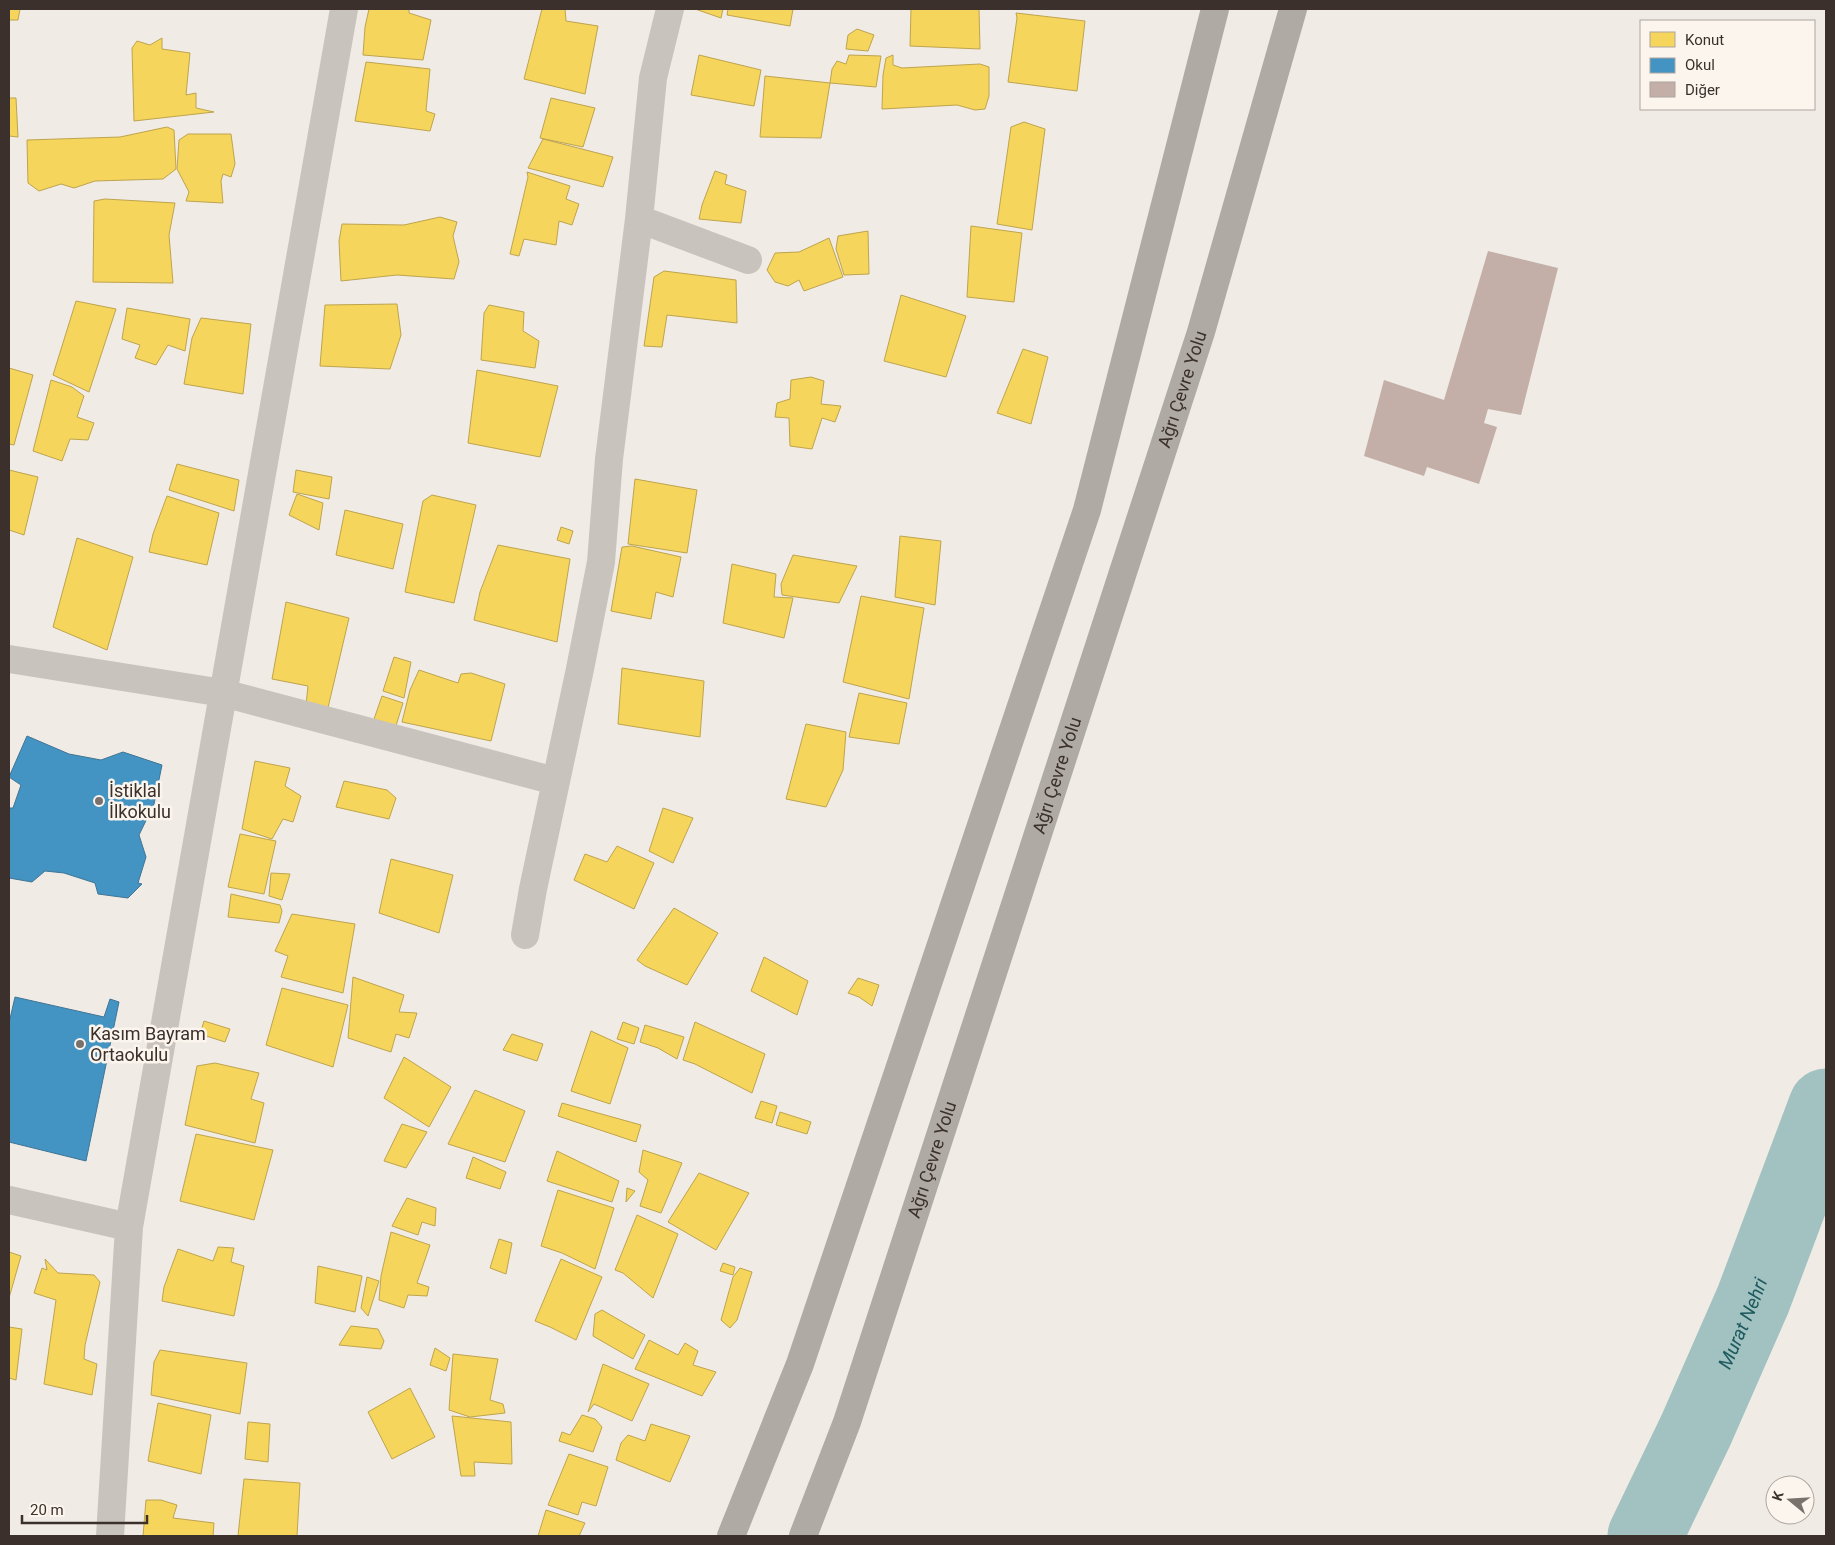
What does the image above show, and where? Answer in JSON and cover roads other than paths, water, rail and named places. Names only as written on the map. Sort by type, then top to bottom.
[{"type":"highway","points":[[731,1536],[800,1364],[1087,510],[1216,9]]},
{"type":"highway","name":"Ağrı Çevre Yolu","points":[[803,1536],[847,1422],[1198,341],[1293,9]]},
{"type":"street","points":[[110,1536],[129,1228],[344,9]]},
{"type":"street","points":[[525,935],[601,562],[610,460],[639,219],[653,78],[670,9]]},
{"type":"street","points":[[639,219],[748,260]]},
{"type":"street","points":[[9,659],[223,693],[556,781]]},
{"type":"street","points":[[9,1200],[129,1228]]},
{"type":"waterway","name":"Murat Nehri","points":[[1645,1536],[1696,1430],[1753,1300],[1826,1106]]},
{"type":"place","name":"İstiklal İlkokulu","points":[[99,801]]},
{"type":"place","name":"Kasım Bayram Ortaokulu","points":[[80,1044]]}]
